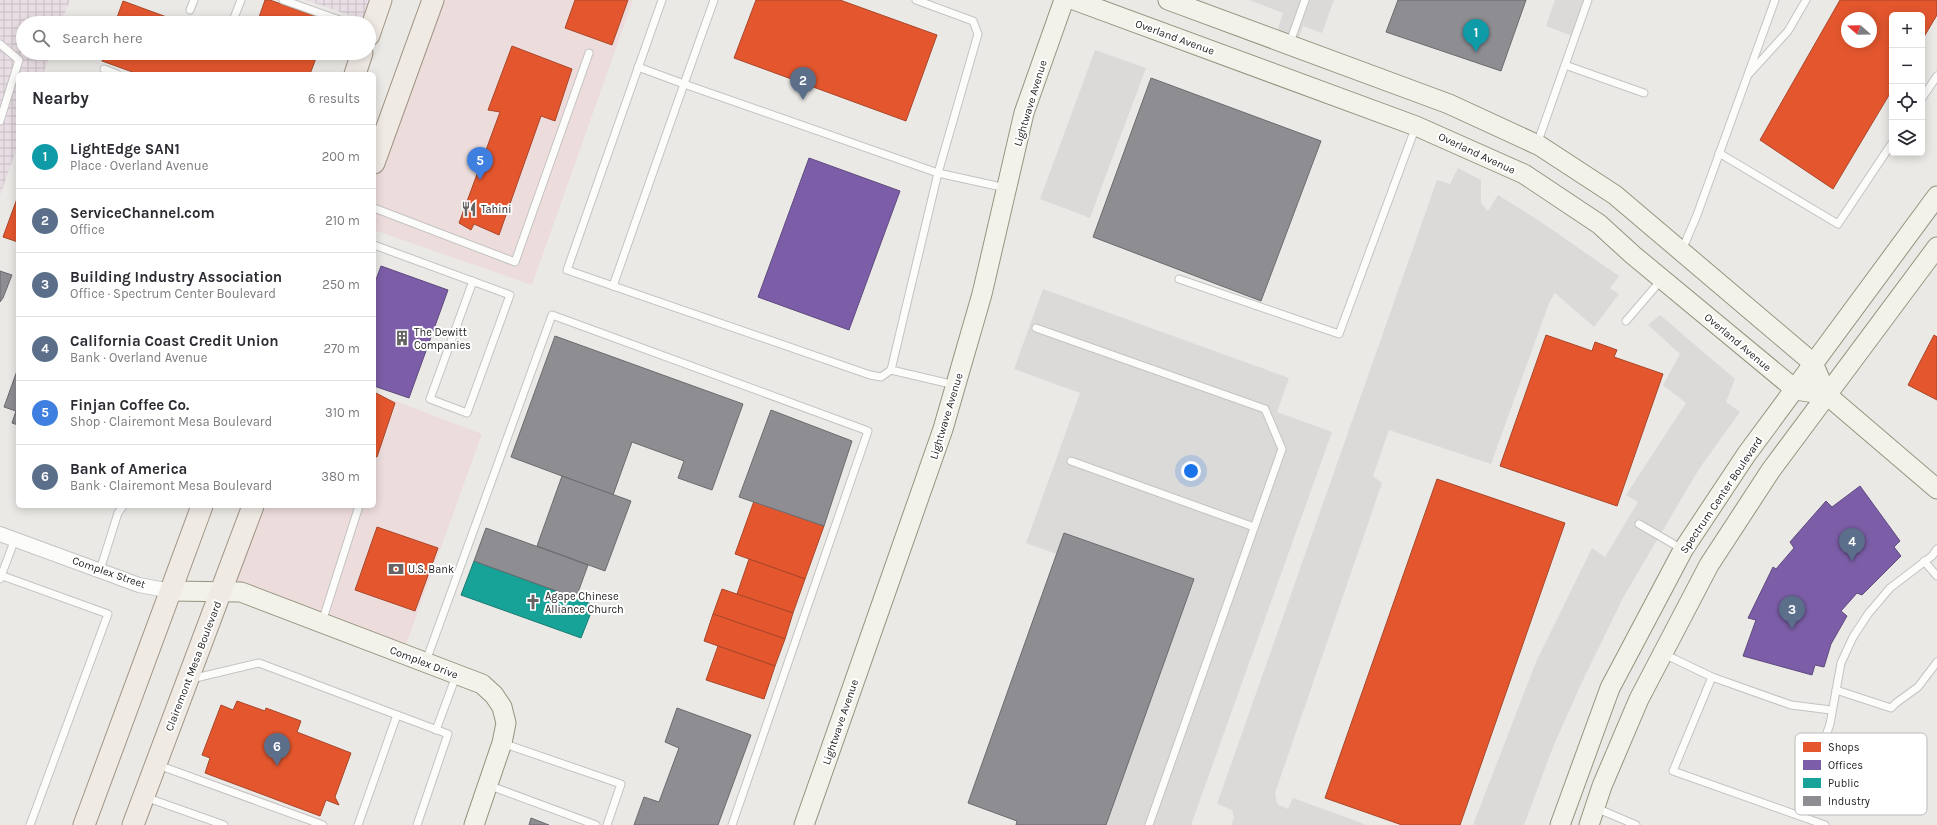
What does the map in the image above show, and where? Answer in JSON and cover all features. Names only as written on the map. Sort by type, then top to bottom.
[{"type":"main road","points":[[376,157],[433,0]]},
{"type":"main road","points":[[374,16],[379,1]]},
{"type":"main road","points":[[356,72],[360,60]]},
{"type":"main road","points":[[84,825],[172,591],[201,508]]},
{"type":"main road","name":"Clairemont Mesa Boulevard","points":[[133,825],[252,508]]},
{"type":"main road","points":[[96,792],[98,825]]},
{"type":"street","name":"Lightwave Avenue","points":[[804,825],[943,429],[982,294],[1024,113],[1064,0]]},
{"type":"street","name":"Overland Avenue","points":[[1074,0],[1416,126],[1524,174],[1599,224],[1662,279],[1796,390]]},
{"type":"street","points":[[1168,0],[1449,104],[1537,144],[1615,195],[1814,363],[1827,395],[1937,489]]},
{"type":"street","name":"Spectrum Center Boulevard","points":[[1560,825],[1610,688],[1683,550],[1746,455],[1796,390],[1814,363],[1937,196]]},
{"type":"street","points":[[1592,816],[1639,699],[1709,565],[1771,470],[1937,247]]},
{"type":"street","points":[[1796,390],[1827,395]]},
{"type":"street","name":"Complex Street","points":[[0,534],[139,585],[172,591],[221,591]]},
{"type":"street","name":"Complex Drive","points":[[221,591],[241,592],[322,622],[482,684],[494,695],[502,707],[506,723],[502,743],[474,825]]},
{"type":"lane","points":[[190,10],[194,0]]},
{"type":"lane","points":[[235,16],[241,0]]},
{"type":"lane","points":[[283,0],[328,16]]},
{"type":"lane","points":[[662,0],[567,270],[870,375],[881,377],[891,370],[938,173],[978,34],[973,21],[916,0]]},
{"type":"lane","points":[[613,286],[714,0]]},
{"type":"lane","points":[[1289,45],[1305,0]]},
{"type":"lane","points":[[1537,144],[1588,0]]},
{"type":"lane","points":[[1681,252],[1775,0]]},
{"type":"lane","points":[[1747,76],[1788,31],[1806,0]]},
{"type":"lane","points":[[0,44],[16,57]]},
{"type":"lane","points":[[376,209],[516,262],[589,53]]},
{"type":"lane","points":[[0,121],[19,60]]},
{"type":"lane","points":[[1565,65],[1644,93]]},
{"type":"lane","points":[[638,67],[938,173],[1006,188]]},
{"type":"lane","points":[[104,70],[110,72]]},
{"type":"lane","points":[[1925,94],[1937,76]]},
{"type":"lane","points":[[1179,279],[1339,334],[1416,126]]},
{"type":"lane","points":[[1719,153],[1838,224],[1889,148]]},
{"type":"lane","points":[[376,246],[473,281],[510,295],[467,413],[430,400],[473,281]]},
{"type":"lane","points":[[1626,321],[1662,279]]},
{"type":"lane","points":[[426,662],[448,605],[552,315],[868,431],[732,825]]},
{"type":"lane","points":[[1036,328],[1265,409],[1282,449],[1149,825]]},
{"type":"lane","points":[[891,370],[956,385]]},
{"type":"lane","points":[[1071,461],[1254,527]]},
{"type":"lane","points":[[100,570],[118,513],[122,508]]},
{"type":"lane","points":[[322,622],[359,508]]},
{"type":"lane","points":[[1639,524],[1683,550]]},
{"type":"lane","points":[[15,539],[0,576],[108,614],[30,825]]},
{"type":"lane","points":[[1827,733],[1842,663],[1853,637],[1868,614],[1890,588],[1937,549]]},
{"type":"lane","points":[[1924,561],[1937,576]]},
{"type":"lane","points":[[1662,654],[1712,677],[1791,704],[1831,710]]},
{"type":"lane","points":[[1836,690],[1891,708],[1918,686],[1937,662]]},
{"type":"lane","points":[[187,680],[259,663],[448,734],[417,825]]},
{"type":"lane","points":[[436,730],[456,674]]},
{"type":"lane","points":[[1712,677],[1673,771],[1795,814]]},
{"type":"lane","points":[[358,825],[397,715]]},
{"type":"lane","points":[[502,743],[621,784],[607,825]]},
{"type":"lane","points":[[156,764],[323,825]]},
{"type":"lane","points":[[488,785],[596,825]]},
{"type":"lane","points":[[144,797],[224,825]]},
{"type":"lane","points":[[1798,815],[1825,825]]},
{"type":"lane","points":[[1592,816],[1636,825]]},
{"type":"shaded area","points":[[0,0],[70,0],[64,16],[16,16],[16,60],[48,60],[44,72],[16,72],[16,151],[0,196]]},
{"type":"shaded area","points":[[306,0],[377,0],[371,16],[352,16]]},
{"type":"shaded area","points":[[438,0],[633,0],[532,285],[376,231],[376,172]]},
{"type":"shaded area","points":[[1249,0],[1334,0],[1322,33],[1303,26],[1296,47],[1275,39],[1283,13]]},
{"type":"shaded area","points":[[1555,0],[1588,0],[1575,37],[1546,26]]},
{"type":"shaded area","points":[[1095,50],[1146,68],[1090,218],[1040,199]]},
{"type":"shaded area","points":[[1458,168],[1481,180],[1481,203],[1488,211],[1498,195],[1541,222],[1619,276],[1610,288],[1619,294],[1594,327],[1555,293],[1549,303],[1491,464],[1389,430],[1373,476],[1382,483],[1275,793],[1277,804],[1288,809],[1293,798],[1367,825],[1231,825],[1234,818],[1232,810],[1217,804],[1437,180],[1450,184]]},
{"type":"shaded area","points":[[1043,289],[1289,378],[1277,412],[1332,432],[1191,825],[1103,825],[1184,600],[1026,543],[1080,393],[1014,369]]},
{"type":"shaded area","points":[[1660,315],[1735,379],[1726,402],[1740,412],[1699,469],[1624,596],[1582,682],[1553,747],[1524,825],[1473,825],[1536,662],[1592,548],[1605,557],[1638,502],[1626,495],[1686,403],[1663,385],[1680,354],[1648,325]]},
{"type":"shaded area","points":[[376,394],[482,434],[405,647],[232,580],[257,508],[376,508]]},
{"type":"building: Shops","points":[[265,0],[270,0],[315,16],[259,16]]},
{"type":"building: Shops","points":[[575,0],[628,0],[612,45],[565,28]]},
{"type":"building: Shops","points":[[756,0],[840,0],[937,35],[906,121],[734,58]]},
{"type":"building: Shops","points":[[1840,0],[1937,0],[1937,15],[1925,35],[1925,12],[1889,12],[1889,95],[1833,189],[1760,140]]},
{"type":"building: Shops","points":[[123,1],[164,16],[118,16]]},
{"type":"building: Shops","points":[[512,46],[572,69],[555,121],[541,116],[499,235],[474,224],[471,230],[459,223],[500,112],[488,110]]},
{"type":"building: Shops","points":[[315,60],[311,72],[132,72],[102,61]]},
{"type":"building: Shops","points":[[16,201],[16,241],[3,237]]},
{"type":"building: Shops","points":[[1546,335],[1592,351],[1595,342],[1617,350],[1614,357],[1663,374],[1617,506],[1500,466]]},
{"type":"building: Shops","points":[[1934,335],[1937,337],[1937,400],[1908,385]]},
{"type":"building: Shops","points":[[376,393],[395,403],[376,457]]},
{"type":"building: Shops","points":[[1437,479],[1565,523],[1460,825],[1402,825],[1325,798]]},
{"type":"building: Shops","points":[[754,501],[824,526],[805,579],[735,554]]},
{"type":"building: Shops","name":"U.S. Bank","points":[[377,527],[438,548],[415,611],[355,590]]},
{"type":"building: Shops","points":[[749,559],[805,579],[793,613],[737,594]]},
{"type":"building: Shops","points":[[722,589],[793,613],[785,639],[713,614]]},
{"type":"building: Shops","points":[[713,614],[785,639],[775,666],[704,641]]},
{"type":"building: Shops","points":[[718,646],[775,666],[764,699],[706,680]]},
{"type":"building: Shops","points":[[237,701],[265,711],[266,708],[301,721],[297,732],[351,753],[335,797],[339,805],[326,800],[320,816],[205,773],[210,758],[202,755],[221,705],[233,710]]},
{"type":"building: Offices","points":[[809,158],[900,191],[849,330],[758,297]]},
{"type":"building: Offices","name":"The Dewitt Companies","points":[[381,266],[448,290],[409,398],[376,387],[376,280]]},
{"type":"building: Offices","points":[[1860,486],[1900,541],[1894,547],[1901,556],[1862,595],[1857,593],[1841,611],[1847,616],[1831,644],[1824,667],[1815,665],[1812,675],[1743,656],[1756,620],[1748,618],[1773,567],[1776,569],[1794,548],[1790,542],[1826,501],[1832,507]]},
{"type":"building: Public","name":"Agape Chinese Alliance Church","points":[[474,561],[594,605],[581,638],[461,595]]},
{"type":"building: Industry","points":[[1398,0],[1526,0],[1501,71],[1386,32]]},
{"type":"building: Industry","points":[[1151,78],[1321,141],[1261,301],[1093,237]]},
{"type":"building: Industry","points":[[0,271],[12,275],[0,302]]},
{"type":"building: Industry","points":[[555,336],[743,404],[712,490],[678,478],[684,461],[632,442],[613,495],[511,457]]},
{"type":"building: Industry","points":[[16,374],[16,411],[4,407]]},
{"type":"building: Industry","points":[[771,410],[852,441],[824,526],[739,497]]},
{"type":"building: Industry","points":[[16,411],[16,424],[12,423]]},
{"type":"building: Industry","points":[[562,476],[631,501],[605,571],[537,546]]},
{"type":"building: Industry","points":[[486,528],[588,565],[576,598],[474,561]]},
{"type":"building: Industry","points":[[1064,533],[1194,579],[1106,825],[1016,825],[1017,821],[968,803]]},
{"type":"building: Industry","points":[[677,708],[751,735],[718,825],[634,825],[644,797],[659,802],[679,748],[665,742]]},
{"type":"building: Industry","points":[[531,818],[549,825],[529,825]]},
{"type":"place","name":"LightEdge SAN1","points":[[1476,52]]},
{"type":"place","name":"ServiceChannel.com","points":[[803,100]]},
{"type":"place","name":"Finjan Coffee Co.","points":[[480,180]]},
{"type":"place","name":"Tahini","points":[[469,209]]},
{"type":"place","name":"The Dewitt Companies","points":[[402,338]]},
{"type":"place","name":"California Coast Credit Union","points":[[1852,561]]},
{"type":"place","name":"U.S. Bank","points":[[396,569]]},
{"type":"place","name":"Agape Chinese Alliance Church","points":[[533,602]]},
{"type":"place","name":"Building Industry Association","points":[[1792,629]]},
{"type":"place","name":"Bank of America","points":[[277,766]]}]
